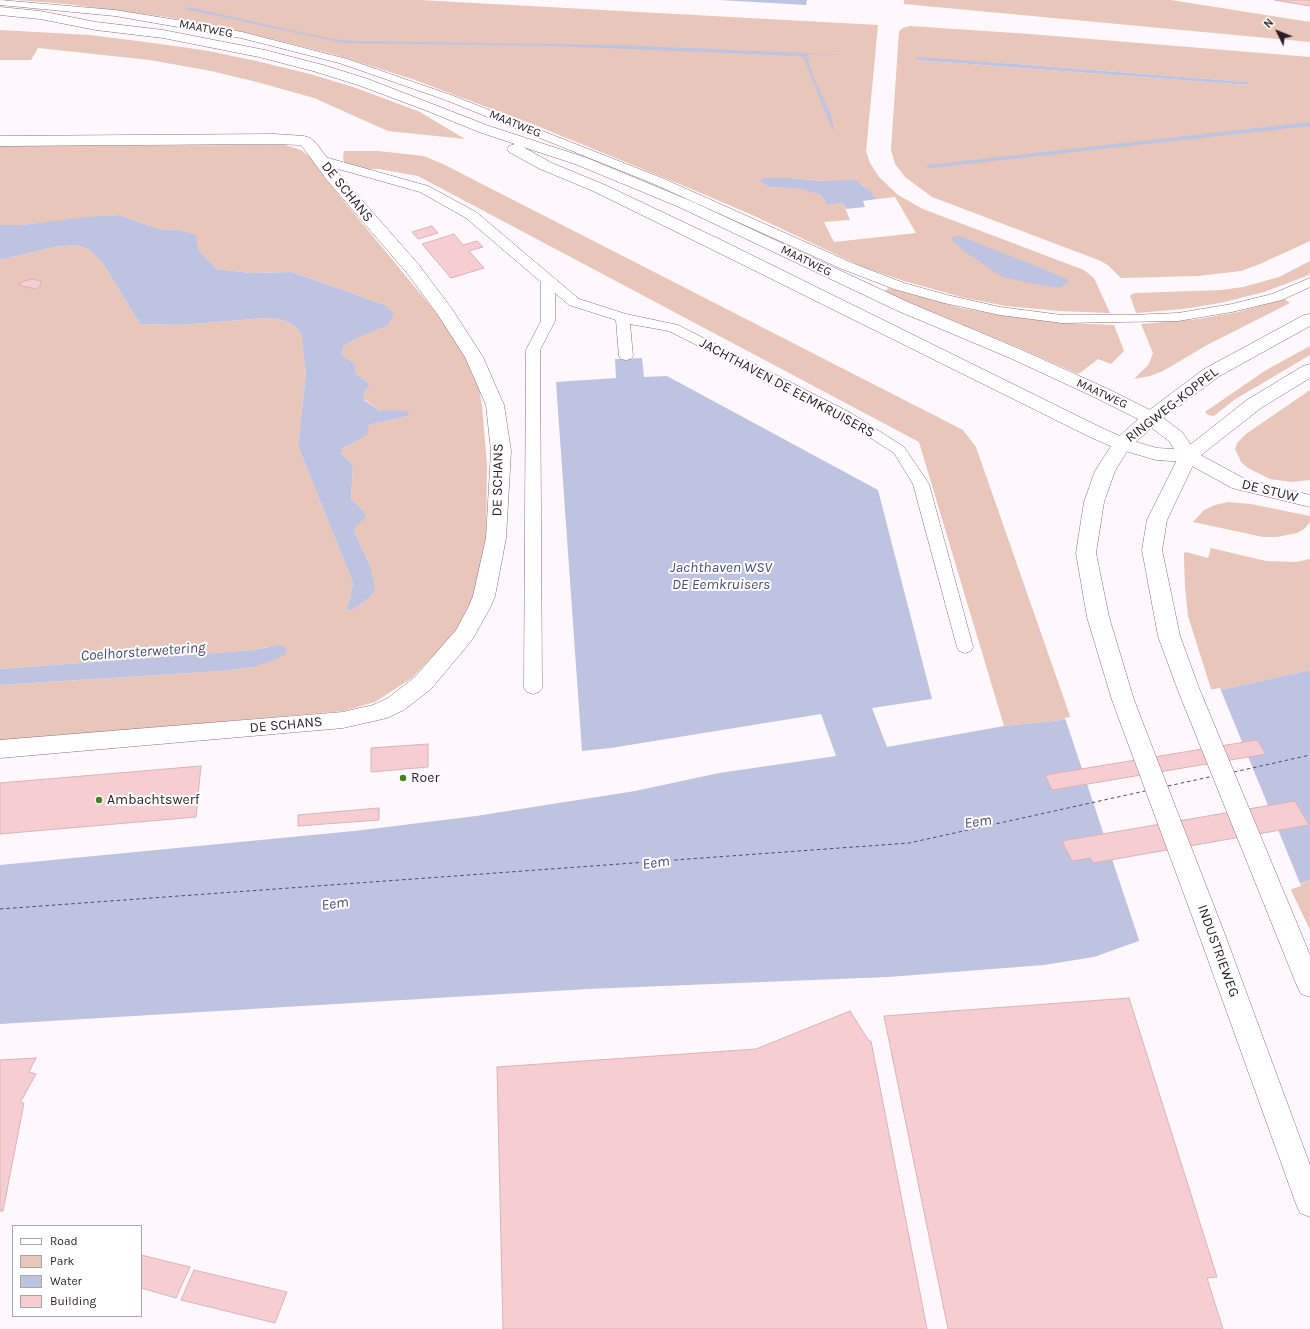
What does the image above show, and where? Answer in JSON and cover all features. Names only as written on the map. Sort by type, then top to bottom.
[{"type":"main road","name":"MAATWEG","points":[[0,11],[40,15],[96,26],[164,34],[212,43],[318,68],[378,87],[430,106],[484,129],[582,161],[685,204],[904,307],[1016,354],[1151,418],[1176,437],[1188,456]]},
{"type":"main road","name":"MAATWEG","points":[[15,26],[96,26]]},
{"type":"main road","name":"MAATWEG","points":[[484,129],[522,154],[546,166],[599,188],[1026,399],[1122,444],[1156,454],[1188,456]]},
{"type":"main road","name":"DE SCHANS","points":[[0,141],[287,139],[304,141],[310,146],[334,177],[413,269],[446,312],[474,357],[495,405],[501,451],[496,538],[484,596],[473,621],[433,671],[410,695],[390,707],[360,718],[0,749]]},
{"type":"main road","name":"RINGWEG-KOPPEL","points":[[1123,700],[1098,617],[1086,553],[1094,502],[1105,471],[1122,444],[1151,418],[1211,373],[1310,319]]},
{"type":"main road","points":[[1310,370],[1254,404],[1188,456],[1157,520],[1152,550],[1169,636],[1188,688],[1310,986]]},
{"type":"main road","name":"DE STUW","points":[[1188,456],[1239,484],[1310,501]]},
{"type":"main road","name":"INDUSTRIEWEG","points":[[1123,700],[1211,932],[1310,1204]]},
{"type":"lane","name":"MAATWEG","points":[[0,2],[115,13],[177,23],[242,35],[343,61],[447,97],[658,181],[847,266],[899,286],[944,299],[1000,311],[1062,319],[1130,319],[1178,316],[1232,308],[1277,297],[1310,282]]},
{"type":"lane","name":"JACHTHAVEN DE EEMKRUISERS","points":[[321,160],[424,189],[471,215],[574,302],[623,318],[672,328],[846,416],[899,450],[921,484],[965,647]]},
{"type":"lane","points":[[533,688],[533,350],[548,321],[548,281]]},
{"type":"lane","points":[[623,318],[626,356]]},
{"type":"green space","points":[[16,0],[419,0],[878,25],[866,151],[870,163],[879,177],[898,195],[923,209],[1084,270],[1094,278],[1110,313],[1059,311],[1006,306],[965,298],[904,281],[863,267],[750,214],[682,185],[532,124],[412,79],[336,55],[248,33],[166,17],[67,4]],"holes":[[[763,178],[792,178],[862,184],[877,199],[895,197],[916,233],[834,242],[824,222],[850,220],[843,203],[827,205],[821,195],[804,189],[770,187],[760,182]]]},
{"type":"green space","points":[[904,0],[1171,0],[1310,22],[1310,42],[904,4]]},
{"type":"green space","points":[[910,26],[1030,34],[1310,57],[1310,241],[1241,271],[1198,276],[1121,278],[1109,266],[1101,261],[932,197],[905,177],[895,164],[891,150],[899,31]],"holes":[[[916,58],[1017,64],[1246,82],[1247,85],[916,60]]]},
{"type":"green space","points":[[0,30],[90,35],[203,50],[252,60],[310,74],[356,88],[420,112],[465,139],[388,131],[314,98],[211,71],[150,60],[38,48],[31,60],[0,60]]},
{"type":"green space","points":[[285,145],[301,150],[312,159],[324,177],[438,315],[476,370],[482,406],[487,465],[486,538],[475,593],[456,632],[412,678],[375,702],[344,711],[0,741],[0,685],[223,671],[254,667],[268,647],[253,650],[0,669],[0,260],[54,247],[76,245],[88,249],[102,262],[140,324],[180,325],[266,318],[279,319],[292,324],[301,333],[306,373],[298,446],[353,583],[350,599],[346,608],[351,611],[368,599],[370,565],[354,531],[363,510],[351,499],[353,468],[351,463],[341,453],[343,448],[361,439],[369,425],[408,416],[410,413],[407,411],[381,411],[364,399],[364,392],[370,386],[355,373],[354,364],[341,355],[344,346],[355,339],[387,326],[385,305],[292,272],[251,273],[217,269],[178,230],[159,229],[119,215],[21,225],[0,225],[0,146]]},
{"type":"green space","points":[[344,151],[378,151],[424,156],[443,164],[963,430],[976,447],[1071,719],[1004,726],[919,442],[418,176],[379,169],[347,169],[343,158]]},
{"type":"green space","points":[[1310,261],[1310,274],[1304,277],[1264,292],[1220,303],[1183,309],[1136,313],[1130,296],[1136,293],[1221,290],[1243,287],[1279,277]]},
{"type":"green space","points":[[889,288],[961,308],[1011,317],[1066,323],[1114,325],[1124,351],[1111,364],[1098,359],[1078,374],[884,292]]},
{"type":"green space","points":[[1284,299],[1290,303],[1207,345],[1163,371],[1150,376],[1134,379],[1149,364],[1153,353],[1141,324],[1199,319],[1238,312]]},
{"type":"green space","points":[[1310,346],[1310,355],[1234,400],[1214,416],[1208,415],[1205,412],[1266,370]]},
{"type":"green space","points":[[1310,390],[1310,480],[1292,482],[1270,479],[1248,468],[1241,462],[1235,449],[1237,443],[1246,434]]},
{"type":"green space","points":[[1228,502],[1251,504],[1310,516],[1310,522],[1304,529],[1297,533],[1277,537],[1263,537],[1193,522],[1204,510],[1215,505]]},
{"type":"green space","points":[[1211,548],[1266,561],[1297,562],[1310,559],[1310,670],[1212,692],[1188,616],[1184,557],[1184,553],[1186,552],[1208,558]]},
{"type":"green space","points":[[1310,880],[1310,930],[1290,888]]},
{"type":"water","points":[[719,0],[807,0],[806,5]]},
{"type":"water","points":[[188,7],[327,38],[351,41],[618,45],[854,55],[810,54],[807,56],[813,76],[831,115],[834,129],[832,129],[804,58],[799,56],[554,46],[343,43],[185,9]]},
{"type":"water","points":[[916,57],[1247,82],[1247,85],[916,60]]},
{"type":"water","points":[[1310,122],[1310,126],[931,168],[927,167],[928,165]]},
{"type":"water","points":[[763,178],[792,178],[824,181],[856,180],[870,191],[877,199],[863,201],[865,207],[846,209],[843,203],[827,205],[821,195],[812,192],[801,189],[770,187],[760,182]]},
{"type":"water","points":[[119,215],[159,229],[178,230],[196,235],[198,250],[217,269],[251,273],[292,272],[385,305],[394,314],[387,326],[355,339],[344,346],[341,355],[355,364],[355,373],[370,386],[364,392],[364,400],[381,411],[407,411],[410,413],[408,416],[369,425],[367,434],[361,439],[343,448],[341,453],[351,463],[353,468],[351,499],[363,510],[366,517],[357,525],[354,531],[370,565],[375,590],[368,599],[351,611],[346,608],[350,599],[353,583],[298,446],[306,373],[301,333],[292,324],[279,319],[266,318],[180,325],[140,324],[102,262],[88,249],[76,245],[54,247],[0,260],[0,225],[21,225],[87,217]]},
{"type":"water","points":[[960,236],[1031,264],[1067,279],[1069,282],[1060,288],[1002,277],[964,251],[952,240],[952,238]]},
{"type":"water","points":[[642,358],[644,377],[667,376],[878,490],[932,699],[872,708],[887,747],[1004,726],[1071,719],[1212,692],[1310,670],[1310,880],[1094,957],[1044,965],[888,977],[588,989],[0,1024],[0,865],[354,831],[476,816],[635,791],[719,773],[836,756],[821,714],[611,748],[582,751],[556,382],[616,378],[615,359]]},
{"type":"water","points":[[280,645],[285,647],[287,650],[286,654],[254,667],[223,671],[0,685],[0,669],[253,650]]},
{"type":"pier","points":[[1220,688],[1301,886],[1140,943],[1065,718],[1155,699]]},
{"type":"building","points":[[1275,0],[1310,0],[1310,6]]},
{"type":"building","points":[[432,226],[438,233],[418,239],[412,232]]},
{"type":"building","points":[[454,234],[463,245],[477,241],[483,247],[469,251],[484,268],[451,278],[422,244]]},
{"type":"building","points":[[32,279],[41,281],[40,286],[36,289],[18,285],[24,281]]},
{"type":"building","points":[[1257,740],[1266,754],[1052,790],[1045,775]]},
{"type":"building","points":[[428,744],[428,767],[371,772],[371,748]]},
{"type":"building","name":"Ambachtswerf","points":[[201,766],[196,817],[0,834],[0,783]]},
{"type":"building","points":[[1295,801],[1309,825],[1093,863],[1090,858],[1072,861],[1062,841]]},
{"type":"building","points":[[379,808],[379,820],[298,826],[298,815]]},
{"type":"building","points":[[1129,998],[1217,1277],[1207,1278],[1223,1329],[948,1329],[884,1016]]},
{"type":"building","points":[[850,1011],[869,1041],[871,1041],[927,1329],[503,1329],[497,1067],[756,1049]]},
{"type":"building","points":[[36,1058],[29,1072],[36,1074],[20,1103],[24,1103],[3,1211],[0,1211],[0,1060]]},
{"type":"building","points":[[142,1255],[190,1267],[176,1298],[142,1288]]},
{"type":"building","points":[[194,1270],[287,1292],[275,1323],[181,1300]]},
{"type":"ferry route","points":[[1234,772],[1310,755]]},
{"type":"ferry route","points":[[1168,786],[1214,776]]},
{"type":"ferry route","points":[[0,909],[909,843],[1145,791]]},
{"type":"place","name":"Roer","points":[[403,778]]},
{"type":"place","name":"Ambachtswerf","points":[[99,800]]},
{"type":"water label","name":"Jachthaven WSV DE Eemkruisers","points":[[721,576]]},
{"type":"water label","name":"Coelhorsterwetering","points":[[143,652]]},
{"type":"water label","name":"Eem","points":[[978,822]]},
{"type":"water label","name":"Eem","points":[[656,863]]},
{"type":"water label","name":"Eem","points":[[335,904]]}]
